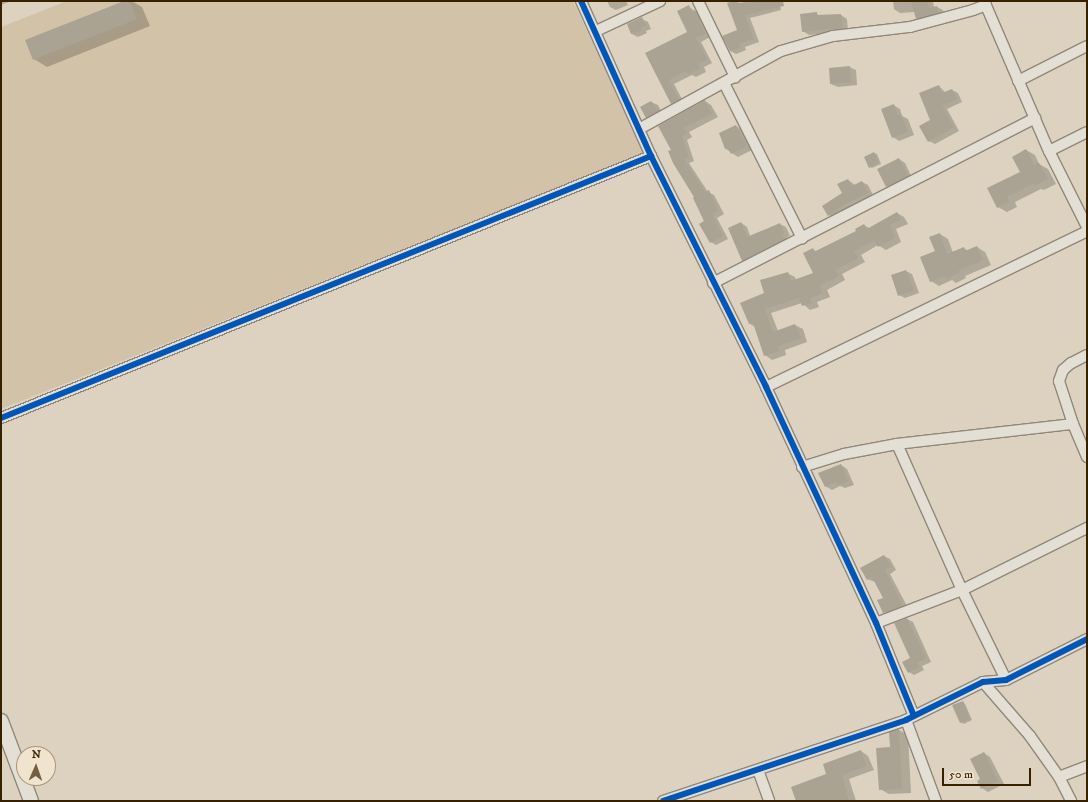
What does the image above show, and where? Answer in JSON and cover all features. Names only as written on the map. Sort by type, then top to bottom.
[{"type":"main road","points":[[1,721],[31,801]]},
{"type":"street","points":[[582,1],[651,156],[713,284],[766,387],[876,623],[910,718],[936,801]]},
{"type":"street","points":[[596,31],[660,1]]},
{"type":"street","points":[[698,1],[735,77]]},
{"type":"street","points":[[639,129],[781,51],[833,36],[910,27],[973,10],[985,3],[1049,151],[1087,227]]},
{"type":"street","points":[[1018,82],[1087,46]]},
{"type":"street","points":[[724,83],[802,238]]},
{"type":"street","points":[[713,284],[1035,118]]},
{"type":"street","points":[[1049,151],[1087,132]]},
{"type":"street","points":[[1,418],[651,156]]},
{"type":"street","points":[[766,387],[1087,231]]},
{"type":"street","points":[[1087,355],[1071,363],[1063,370],[1059,380],[1073,424],[1087,457]]},
{"type":"street","points":[[802,467],[844,454],[897,444],[1073,424]]},
{"type":"street","points":[[897,444],[962,590],[1006,680]]},
{"type":"street","points":[[876,623],[962,590],[1087,528]]},
{"type":"street","points":[[663,801],[910,718],[983,682],[1006,680],[1087,639]]},
{"type":"street","points":[[983,682],[1030,736],[1059,777],[1071,801]]},
{"type":"street","points":[[1059,777],[1087,766]]},
{"type":"street","points":[[758,770],[769,801]]},
{"type":"shaded area","points":[[67,1],[573,1],[645,153],[1,409],[1,27]]},
{"type":"building","points":[[124,1],[130,1],[137,19],[33,60],[25,40]]},
{"type":"building","points":[[733,1],[737,3],[783,1],[784,6],[745,15],[754,39],[739,44],[741,47],[730,51],[722,36],[737,30],[727,3]]},
{"type":"building","points":[[911,1],[928,1],[929,8],[937,6],[939,13],[916,19]]},
{"type":"building","points":[[689,5],[692,12],[695,10],[705,34],[696,38],[707,59],[698,64],[700,68],[689,74],[685,71],[669,80],[679,100],[671,104],[645,53],[687,32],[677,11]]},
{"type":"building","points":[[817,12],[817,15],[841,14],[842,28],[802,32],[800,14]]},
{"type":"building","points":[[642,17],[646,26],[641,28],[642,30],[631,34],[627,24]]},
{"type":"building","points":[[850,66],[851,82],[830,84],[829,68]]},
{"type":"building","points":[[939,85],[942,93],[952,89],[957,99],[942,106],[954,127],[928,142],[919,126],[930,120],[919,93]]},
{"type":"building","points":[[705,100],[712,114],[684,128],[687,133],[682,136],[689,158],[684,159],[705,192],[709,190],[718,211],[712,214],[723,236],[710,243],[699,224],[704,221],[693,198],[694,197],[673,163],[668,151],[671,150],[658,126]]},
{"type":"building","points":[[651,101],[658,111],[646,118],[640,107]]},
{"type":"building","points":[[894,104],[898,116],[901,114],[908,132],[892,138],[881,109]]},
{"type":"building","points":[[736,125],[747,146],[731,154],[728,148],[725,149],[719,133]]},
{"type":"building","points":[[1026,149],[1034,165],[1039,163],[1048,179],[1034,186],[1033,184],[1007,197],[1009,202],[997,208],[987,188],[1020,172],[1012,157]]},
{"type":"building","points":[[874,152],[879,162],[869,168],[864,157]]},
{"type":"building","points":[[899,158],[908,176],[886,187],[877,169]]},
{"type":"building","points":[[848,179],[852,186],[862,181],[868,193],[842,206],[828,216],[822,206],[842,193],[837,184]]},
{"type":"building","points":[[897,212],[901,220],[890,225],[895,238],[878,247],[874,240],[854,251],[858,258],[835,270],[839,276],[820,286],[823,293],[810,298],[812,303],[802,306],[799,298],[765,309],[773,332],[795,324],[801,338],[778,346],[779,351],[764,356],[753,323],[749,324],[740,303],[764,293],[760,280],[788,272],[791,281],[813,273],[803,253],[813,248],[814,252],[856,231],[855,229],[864,224],[867,229]]},
{"type":"building","points":[[741,222],[747,237],[780,223],[784,233],[782,234],[784,239],[742,261],[728,228]]},
{"type":"building","points":[[940,233],[947,254],[964,247],[965,251],[977,246],[983,260],[958,271],[959,273],[947,279],[945,276],[930,282],[920,257],[935,251],[929,237]]},
{"type":"building","points":[[906,270],[914,290],[898,296],[891,275]]},
{"type":"building","points":[[841,464],[848,481],[838,485],[836,482],[825,487],[818,473]]},
{"type":"building","points":[[884,555],[891,567],[885,570],[902,606],[883,613],[877,600],[883,598],[872,577],[867,580],[860,568]]},
{"type":"building","points":[[907,618],[926,658],[917,663],[919,667],[908,673],[902,662],[910,658],[894,623]]},
{"type":"building","points":[[963,701],[970,719],[960,723],[952,705]]},
{"type":"building","points":[[899,729],[902,789],[879,790],[876,748],[890,747],[889,732]]},
{"type":"building","points":[[861,750],[866,766],[842,775],[849,801],[796,801],[791,787],[826,774],[823,764]]},
{"type":"building","points":[[984,752],[998,781],[981,789],[977,781],[980,779],[970,759]]},
{"type":"cycle path","points":[[581,1],[651,156],[766,387],[876,623],[914,716]]},
{"type":"cycle path","points":[[1,418],[651,156]]},
{"type":"cycle path","points":[[663,801],[906,720],[983,682],[1006,680],[1087,639]]}]
